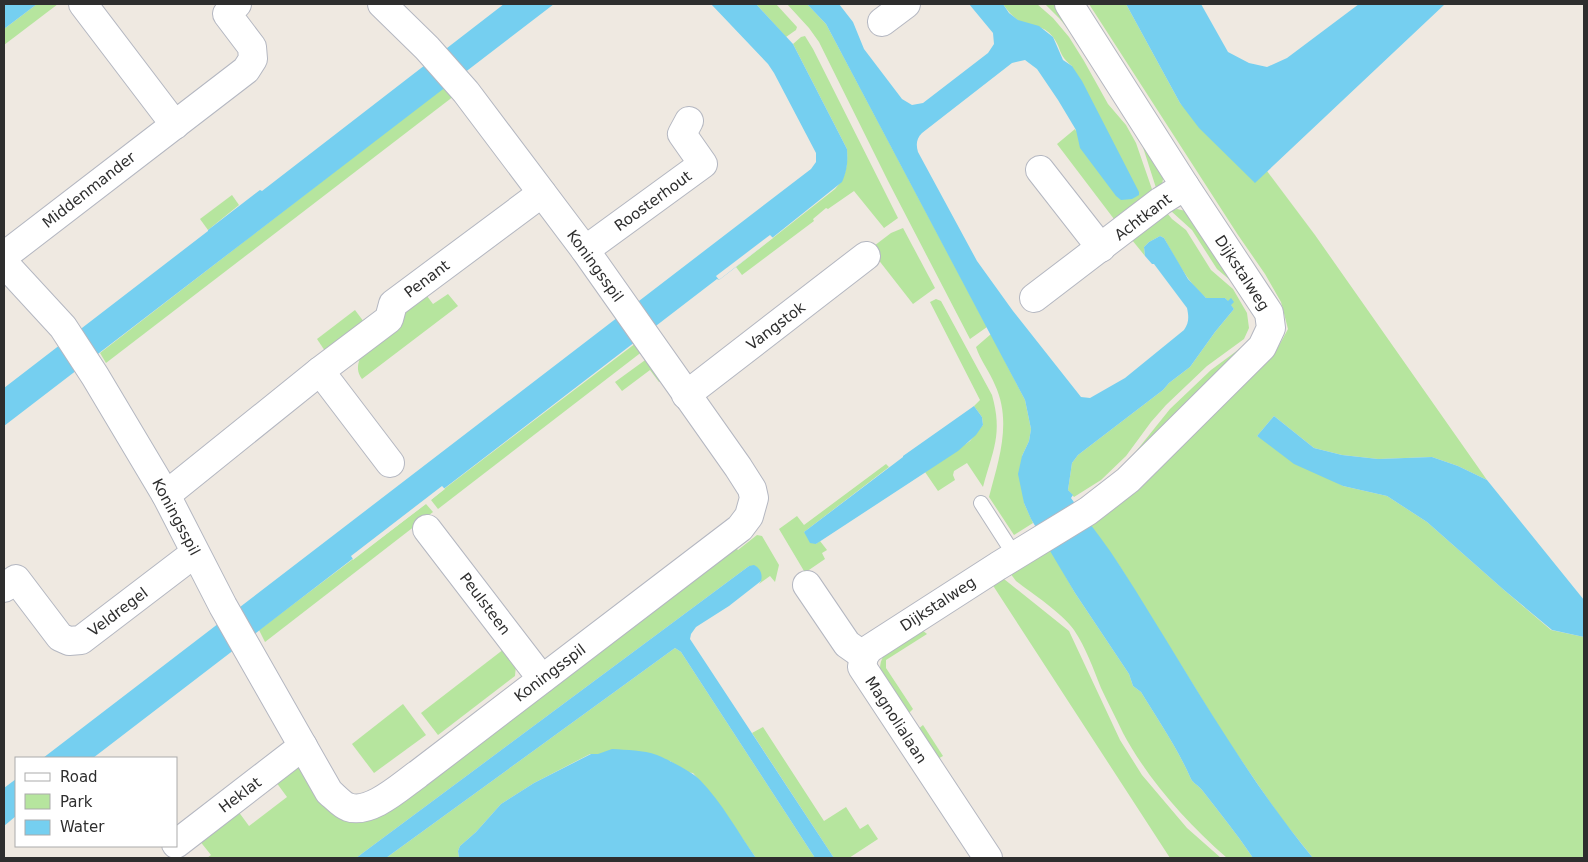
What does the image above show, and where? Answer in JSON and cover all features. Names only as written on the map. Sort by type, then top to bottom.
[{"type":"street","points":[[82,4],[175,125]]},
{"type":"street","name":"Middenmander","points":[[4,256],[246,70],[252,59],[252,47],[227,14],[237,4]]},
{"type":"street","name":"Koningsspil","points":[[4,263],[63,327],[89,366],[166,495],[223,606],[330,792],[347,807],[362,808],[377,803],[418,774],[740,528],[749,516],[754,498],[752,489],[585,250],[463,88],[427,48],[382,4]]},
{"type":"street","points":[[882,22],[906,4]]},
{"type":"street","name":"Dijkstalweg","points":[[864,656],[869,649],[1088,511],[1128,480],[1262,347],[1271,328],[1269,313],[1185,186],[1069,4]]},
{"type":"street","name":"Roosterhout","points":[[585,250],[703,164],[682,134],[689,121]]},
{"type":"street","name":"Achtkant","points":[[1040,170],[1100,248]]},
{"type":"street","name":"Achtkant","points":[[1034,298],[1161,201],[1185,186]]},
{"type":"street","name":"Penant","points":[[166,495],[320,371],[389,319],[393,304],[542,193]]},
{"type":"street","name":"Vangstok","points":[[686,395],[866,256]]},
{"type":"street","points":[[320,371],[390,463]]},
{"type":"street","name":"Peulsteen","points":[[427,529],[542,679]]},
{"type":"street","name":"Veldregel","points":[[4,588],[16,579],[60,637],[69,641],[81,640],[195,553]]},
{"type":"street","name":"Magnolialaan","points":[[807,586],[847,644],[864,656],[862,667],[988,858]]},
{"type":"street","name":"Heklat","points":[[178,843],[303,746]]},
{"type":"street","name":"Heklat","points":[[158,858],[172,847]]},
{"type":"lane","points":[[981,503],[1025,549]]},
{"type":"green space","points":[[37,4],[58,4],[4,45],[4,29]]},
{"type":"green space","points":[[756,4],[776,4],[797,27],[796,30],[786,37]]},
{"type":"green space","points":[[787,4],[807,4],[826,24],[987,327],[970,339],[819,42]]},
{"type":"green space","points":[[1003,4],[1037,4],[1053,18],[1069,37],[1108,104],[1126,125],[1136,143],[1154,195],[1117,223],[1057,144],[1075,129],[1076,131],[1072,66],[1064,59],[1056,41],[1049,33],[1041,28],[1019,21]]},
{"type":"green space","points":[[1045,4],[1057,4],[1164,173],[1162,185],[1157,191],[1141,141],[1083,47]]},
{"type":"green space","points":[[1089,4],[1126,4],[1180,103],[1255,182],[1267,171],[1315,235],[1487,480],[1458,466],[1432,457],[1378,459],[1342,455],[1314,448],[1274,416],[1257,436],[1343,486],[1387,496],[1427,522],[1551,630],[1584,637],[1584,858],[1313,858],[1281,818],[1226,738],[1119,565],[1089,524],[1228,391],[1275,353],[1288,329],[1281,302],[1265,274]]},
{"type":"green space","points":[[805,36],[898,218],[884,228],[854,191],[828,209],[826,208],[813,219],[814,221],[742,275],[736,267],[835,189],[846,171],[847,149],[793,44]]},
{"type":"green space","points":[[444,87],[454,96],[106,363],[100,353]]},
{"type":"green space","points":[[232,195],[239,205],[208,230],[200,219]]},
{"type":"green space","points":[[1177,209],[1186,211],[1237,286],[1217,269],[1192,230],[1171,211]]},
{"type":"green space","points":[[1167,213],[1186,230],[1211,270],[1233,289],[1247,313],[1249,328],[1244,339],[1207,366],[1166,405],[1126,456],[1101,480],[1074,497],[1068,490],[1072,463],[1078,455],[1190,367],[1234,309],[1225,298],[1206,298],[1199,292],[1182,270],[1164,238],[1160,236],[1149,242],[1144,247],[1145,256],[1132,240]]},
{"type":"green space","points":[[903,228],[935,288],[913,304],[870,249],[891,233]]},
{"type":"green space","points":[[424,292],[433,304],[448,294],[458,306],[362,379],[358,369],[360,358],[403,318],[408,308]]},
{"type":"green space","points":[[936,299],[941,301],[992,395],[997,431],[983,487],[967,463],[954,471],[955,480],[938,491],[925,472],[970,441],[983,425],[982,417],[974,406],[980,400],[930,302]]},
{"type":"green space","points":[[355,310],[367,326],[327,354],[317,339]]},
{"type":"green space","points":[[991,334],[1025,400],[1031,429],[1029,441],[1022,456],[1024,503],[1033,523],[1014,535],[989,497],[1000,455],[1003,413],[995,385],[976,347]]},
{"type":"green space","points":[[636,343],[643,351],[438,509],[431,500],[444,489]]},
{"type":"green space","points":[[1246,344],[1129,460],[1170,409],[1211,370]]},
{"type":"green space","points":[[648,358],[664,379],[659,382],[650,370],[622,391],[615,382]]},
{"type":"green space","points":[[886,464],[889,467],[804,532],[816,544],[820,541],[827,550],[822,553],[825,559],[806,572],[804,571],[779,529],[797,516],[804,525]]},
{"type":"green space","points":[[426,504],[433,512],[265,642],[259,630]]},
{"type":"green space","points":[[757,535],[762,536],[779,565],[775,582],[770,576],[759,584],[761,581],[749,566],[356,858],[207,858],[211,855],[199,840],[238,811],[249,826],[287,797],[276,782],[293,767],[305,768],[338,813],[733,545],[738,550]]},
{"type":"green space","points":[[1049,547],[1075,593],[1129,674],[1133,686],[1141,692],[1168,735],[1192,780],[1202,790],[1253,858],[1227,858],[1169,800],[1133,751],[1101,688],[1086,651],[1074,630],[1055,610],[1016,581],[1010,573]]},
{"type":"green space","points":[[1004,579],[1069,631],[1120,740],[1142,775],[1187,828],[1221,858],[1170,858],[992,584]]},
{"type":"green space","points":[[922,630],[927,634],[886,660],[886,668],[913,709],[909,713],[880,671],[880,665],[884,655]]},
{"type":"green space","points":[[675,648],[681,652],[815,858],[756,858],[711,794],[693,773],[686,772],[670,761],[590,754],[534,783],[501,804],[476,832],[460,846],[458,851],[459,858],[386,858]]},
{"type":"green space","points":[[504,649],[516,665],[515,676],[438,735],[421,713]]},
{"type":"green space","points":[[403,704],[426,735],[374,773],[352,744]]},
{"type":"green space","points":[[923,725],[943,756],[936,760],[917,730]]},
{"type":"green space","points":[[763,727],[824,821],[846,807],[860,829],[868,824],[878,839],[849,858],[834,858],[752,733]]},
{"type":"water","points":[[4,4],[37,4],[4,29]]},
{"type":"water","points":[[504,4],[554,4],[4,426],[4,388]]},
{"type":"water","points":[[711,4],[756,4],[793,44],[847,149],[847,166],[842,182],[719,280],[717,279],[94,757],[44,757],[811,169],[816,162],[816,153],[768,64]]},
{"type":"water","points":[[807,4],[839,4],[853,22],[864,49],[902,99],[912,105],[923,103],[988,53],[994,44],[993,33],[969,4],[1003,4],[1009,13],[1018,20],[1039,26],[1053,37],[1063,60],[1072,66],[1082,81],[1139,195],[1132,199],[1121,200],[1116,196],[1080,148],[1076,130],[1058,100],[1037,69],[1025,60],[1012,63],[922,133],[917,147],[977,261],[1013,311],[1081,397],[1090,398],[1125,378],[1184,330],[1187,325],[1187,308],[1154,264],[1145,256],[1144,247],[1149,242],[1160,236],[1164,238],[1188,279],[1206,298],[1225,298],[1228,301],[1231,298],[1234,302],[1231,305],[1234,309],[1190,367],[1078,455],[1072,463],[1068,490],[1073,495],[1071,498],[1120,566],[1236,752],[1286,824],[1313,858],[1253,858],[1202,790],[1192,780],[1161,724],[1141,692],[1133,686],[1129,674],[1075,593],[1031,519],[1024,503],[1018,474],[1031,429],[1025,400],[826,24]]},
{"type":"water","points":[[1126,4],[1201,4],[1228,52],[1249,63],[1267,67],[1287,58],[1359,4],[1445,4],[1255,183],[1199,128],[1180,103]]},
{"type":"water","points":[[974,406],[982,417],[983,425],[976,435],[958,451],[816,544],[810,543],[804,532],[903,456]]},
{"type":"water","points":[[1274,416],[1314,448],[1342,455],[1378,459],[1432,457],[1458,466],[1487,480],[1584,600],[1584,637],[1552,630],[1427,522],[1387,496],[1343,486],[1294,464],[1257,436]]},
{"type":"water","points":[[754,565],[762,576],[761,581],[729,606],[696,627],[690,639],[834,858],[815,858],[681,652],[675,648],[386,858],[356,858],[749,566]]},
{"type":"water","points":[[612,749],[652,753],[680,766],[697,777],[708,788],[756,858],[459,858],[458,851],[460,846],[476,832],[501,804],[534,783],[591,754],[598,754]]},
{"type":"water","points":[[15,780],[15,817],[4,826],[4,788]]},
{"type":"pier","points":[[770,235],[773,238],[719,280],[716,276]]},
{"type":"pier","points":[[442,486],[445,489],[353,560],[351,556]]}]
